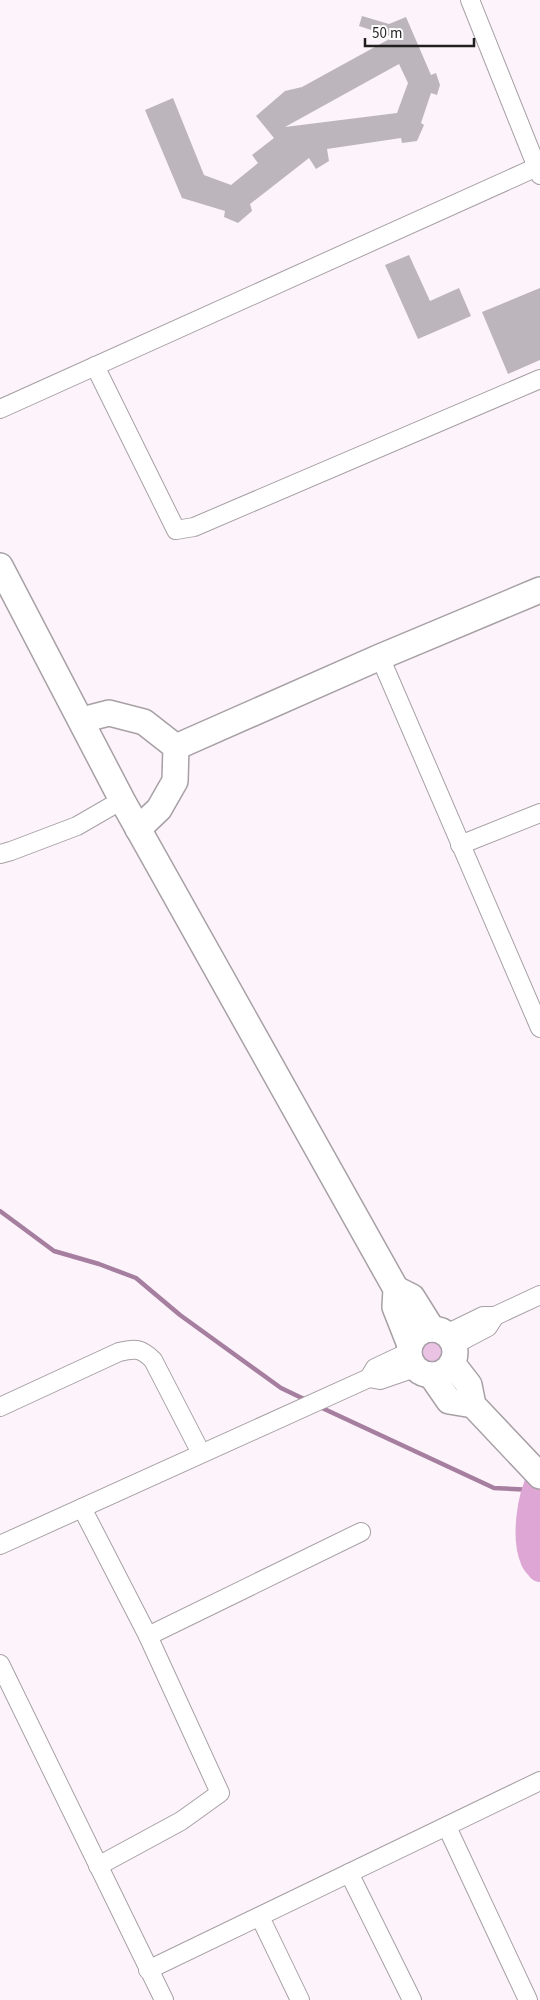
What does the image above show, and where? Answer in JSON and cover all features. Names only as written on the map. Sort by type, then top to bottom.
[{"type":"main road","points":[[0,566],[82,720],[122,800],[396,1289],[395,1307],[431,1351],[469,1385],[473,1405],[540,1476]]},
{"type":"main road","points":[[176,747],[380,657],[540,590]]},
{"type":"main road","points":[[82,720],[109,713],[144,722],[176,747]]},
{"type":"main road","points":[[138,829],[159,810],[175,781],[176,747]]},
{"type":"street","points":[[0,409],[538,171],[470,0]]},
{"type":"street","points":[[95,366],[176,530],[194,527],[540,379]]},
{"type":"street","points":[[380,657],[540,1028]]},
{"type":"street","points":[[0,854],[12,852],[77,826],[122,800]]},
{"type":"street","points":[[460,845],[540,814]]},
{"type":"street","points":[[0,1545],[369,1378],[375,1368],[431,1351],[483,1316],[495,1316],[540,1295]]},
{"type":"street","points":[[0,1407],[119,1352],[133,1349],[145,1352],[153,1360],[201,1453]]},
{"type":"street","points":[[82,1508],[148,1636],[220,1793],[181,1822],[98,1866]]},
{"type":"street","points":[[148,1636],[361,1532]]},
{"type":"street","points":[[0,1664],[164,2000]]},
{"type":"street","points":[[148,1970],[540,1781]]},
{"type":"street","points":[[447,1827],[523,1998]]},
{"type":"street","points":[[349,1873],[412,2000]]},
{"type":"street","points":[[260,1917],[300,2000]]},
{"type":"shaded area","points":[[433,1340],[441,1344],[445,1352],[441,1360],[433,1364],[425,1360],[421,1352],[425,1344]]},
{"type":"building","points":[[362,16],[389,24],[406,17],[431,75],[436,73],[440,85],[437,95],[431,93],[421,123],[424,125],[417,141],[402,143],[401,138],[327,149],[329,161],[316,169],[309,158],[250,204],[252,211],[238,223],[224,217],[225,211],[182,198],[145,110],[173,98],[204,175],[231,185],[258,163],[252,155],[274,138],[256,116],[285,91],[302,87],[393,37],[359,26]],"holes":[[[399,64],[408,83],[397,113],[285,127]]]},
{"type":"building","points":[[409,255],[430,301],[459,288],[471,316],[418,339],[385,265]]},
{"type":"building","points":[[540,288],[540,360],[508,374],[482,312]]},
{"type":"waterway","points":[[0,1211],[54,1251],[99,1264],[136,1278],[180,1315],[281,1388],[306,1400]]},
{"type":"waterway","points":[[320,1407],[494,1488],[533,1490]]},
{"type":"waterway","points":[[540,1478],[533,1496],[529,1518],[530,1550],[540,1569]]}]
